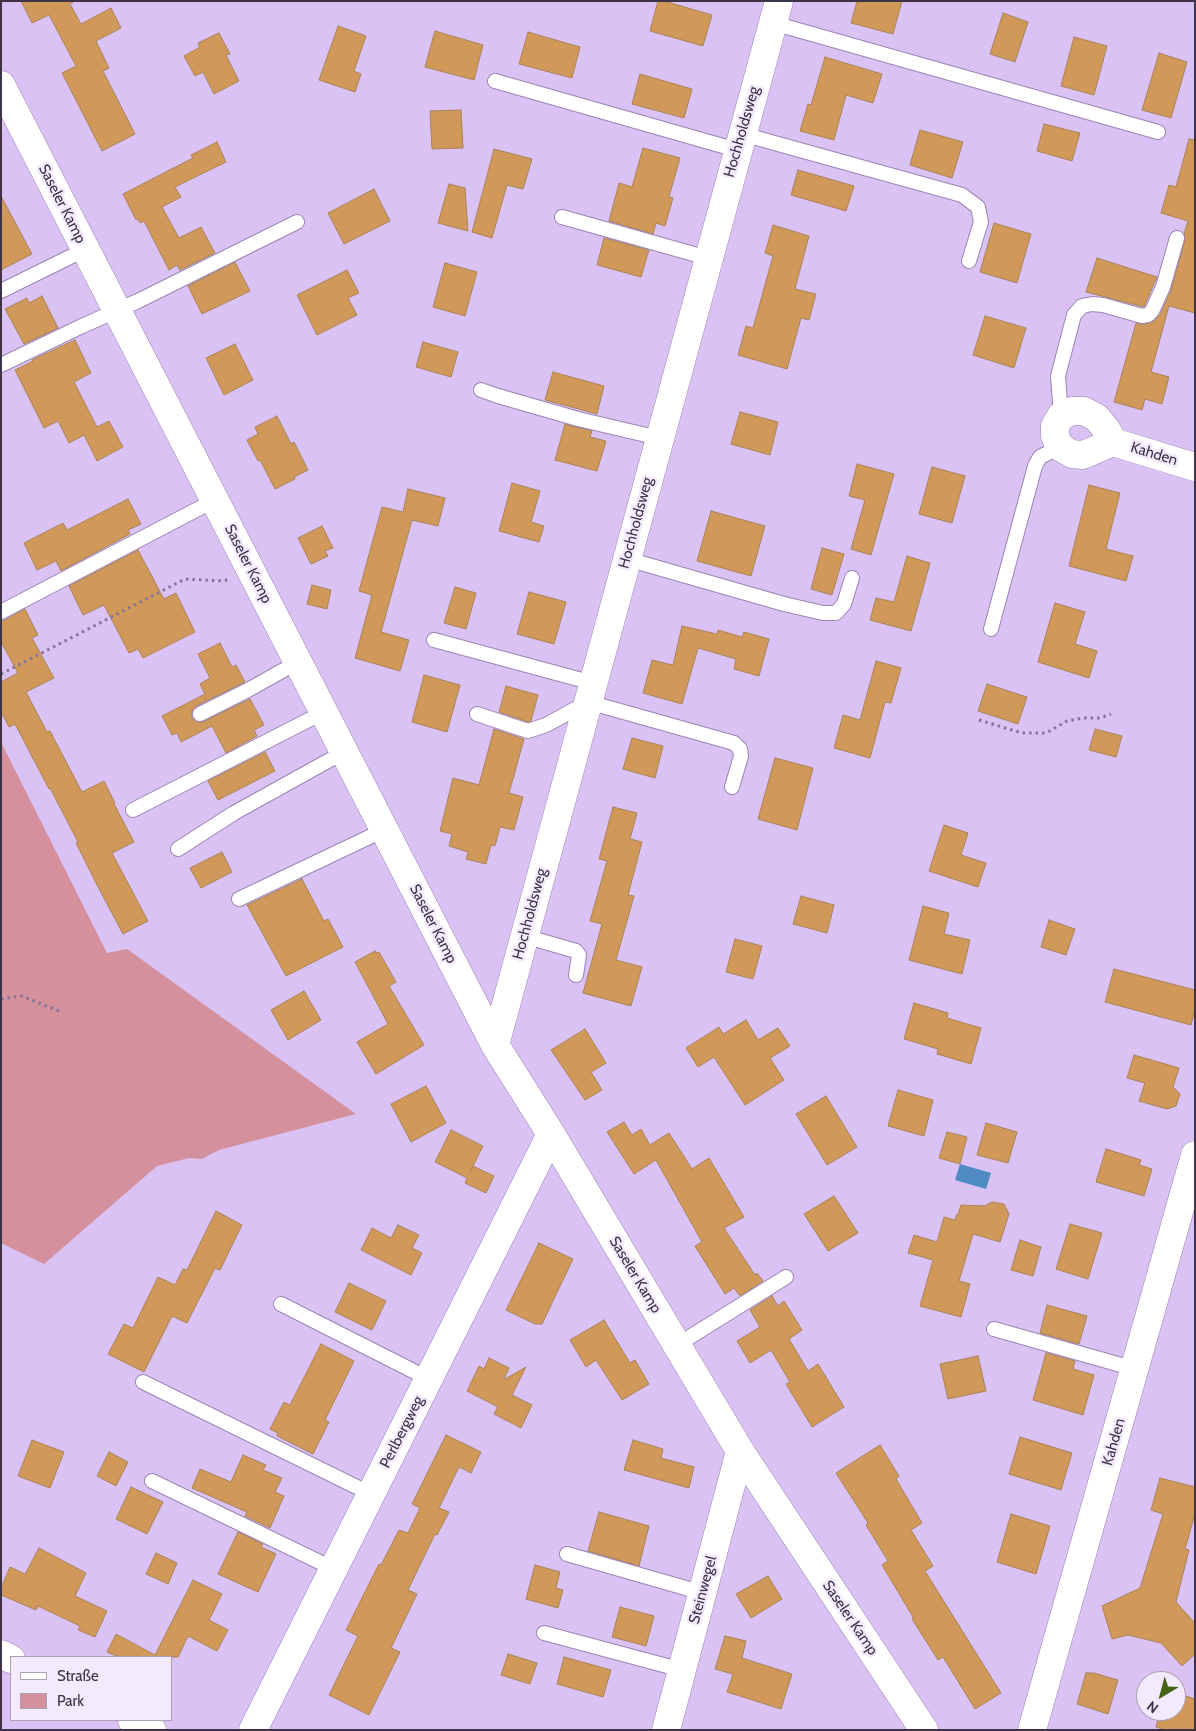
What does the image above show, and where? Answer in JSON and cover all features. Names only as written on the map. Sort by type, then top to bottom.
[{"type":"street","name":"Hochholdsweg","points":[[494,1045],[776,12]]},
{"type":"street","name":"Saseler Kamp","points":[[1,85],[494,1045],[551,1134],[740,1451],[924,1730]]},
{"type":"street","name":"Kahden","points":[[1061,416],[1072,411],[1084,411],[1097,418],[1113,442]]},
{"type":"street","points":[[1060,447],[1054,436],[1055,426],[1061,416]]},
{"type":"street","name":"Kahden","points":[[1060,447],[1072,454],[1083,455],[1113,442],[1195,467]]},
{"type":"street","name":"Perlbergweg","points":[[253,1730],[551,1134]]},
{"type":"street","name":"Kahden","points":[[1032,1730],[1195,1155]]},
{"type":"street","name":"Steinwegel","points":[[666,1730],[740,1451]]},
{"type":"street","points":[[134,1721],[152,1730]]},
{"type":"lane","points":[[776,12],[1158,132]]},
{"type":"lane","points":[[495,81],[962,196],[978,207],[981,222],[969,261]]},
{"type":"lane","points":[[562,217],[708,258]]},
{"type":"lane","points":[[1,365],[138,301],[297,222]]},
{"type":"lane","points":[[1061,416],[1058,376],[1074,315],[1082,306],[1092,304],[1103,305],[1142,316],[1148,315],[1152,311],[1163,287],[1177,238]]},
{"type":"lane","points":[[1,291],[86,249]]},
{"type":"lane","points":[[481,390],[546,410],[628,432],[659,438]]},
{"type":"lane","points":[[991,629],[1035,466],[1040,457],[1060,447]]},
{"type":"lane","points":[[1,612],[214,500]]},
{"type":"lane","points":[[627,559],[784,604],[823,613],[836,613],[844,604],[852,578]]},
{"type":"lane","points":[[434,640],[734,743],[740,750],[741,756],[732,788]]},
{"type":"lane","points":[[200,714],[298,662]]},
{"type":"lane","points":[[477,714],[528,731],[546,726],[590,693]]},
{"type":"lane","points":[[133,810],[324,712]]},
{"type":"lane","points":[[178,849],[234,813],[344,752]]},
{"type":"lane","points":[[239,899],[384,830]]},
{"type":"lane","points":[[524,936],[576,951],[579,955],[576,975]]},
{"type":"lane","points":[[677,1346],[786,1277]]},
{"type":"lane","points":[[280,1304],[429,1379]]},
{"type":"lane","points":[[994,1329],[1135,1370]]},
{"type":"lane","points":[[143,1382],[371,1494]]},
{"type":"lane","points":[[152,1482],[334,1569]]},
{"type":"lane","points":[[568,1554],[702,1593]]},
{"type":"lane","points":[[544,1633],[682,1670]]},
{"type":"path","points":[[1,674],[185,579],[224,581],[250,570]]},
{"type":"path","points":[[979,720],[1022,733],[1046,733],[1067,721],[1083,718],[1100,718],[1110,714]]},
{"type":"path","points":[[1,999],[22,996],[61,1012]]},
{"type":"green space","points":[[1,742],[107,953],[127,949],[356,1114],[219,1150],[202,1159],[189,1158],[157,1166],[44,1264],[1,1243]]},
{"type":"water","points":[[960,1164],[991,1173],[986,1189],[955,1180]]},
{"type":"building","points":[[21,1],[75,1],[70,4],[81,24],[111,8],[121,28],[96,41],[109,68],[103,71],[135,134],[102,151],[62,73],[76,66],[49,15],[32,23]]},
{"type":"building","points":[[658,1],[664,1],[712,15],[703,46],[650,31]]},
{"type":"building","points":[[857,1],[902,1],[893,34],[851,23]]},
{"type":"building","points":[[1003,13],[1028,22],[1015,62],[990,54]]},
{"type":"building","points":[[338,26],[366,36],[354,71],[361,74],[355,92],[319,80]]},
{"type":"building","points":[[435,31],[483,45],[474,80],[425,67]]},
{"type":"building","points":[[528,32],[580,47],[572,78],[519,64]]},
{"type":"building","points":[[219,33],[230,54],[226,55],[239,81],[214,94],[203,72],[195,76],[184,56],[200,47],[198,43]]},
{"type":"building","points":[[1074,37],[1107,46],[1094,95],[1061,86]]},
{"type":"building","points":[[1159,53],[1187,62],[1171,118],[1142,110]]},
{"type":"building","points":[[825,57],[882,74],[873,103],[846,95],[834,140],[800,131],[808,104],[811,105]]},
{"type":"building","points":[[640,74],[692,89],[684,118],[632,104]]},
{"type":"building","points":[[461,110],[463,148],[432,149],[430,111]]},
{"type":"building","points":[[1044,124],[1080,133],[1072,161],[1037,151]]},
{"type":"building","points":[[920,130],[963,142],[952,178],[910,165]]},
{"type":"building","points":[[1189,139],[1195,140],[1195,313],[1169,306],[1151,372],[1169,377],[1162,404],[1145,399],[1142,410],[1114,402],[1136,323],[1143,325],[1154,321],[1160,315],[1171,290],[1185,240],[1184,234],[1188,221],[1161,213],[1169,185],[1176,187]]},
{"type":"building","points":[[217,142],[226,162],[175,187],[181,197],[162,207],[179,238],[201,227],[215,253],[180,270],[177,265],[169,270],[144,221],[140,223],[138,219],[136,220],[123,194],[193,158],[191,155]]},
{"type":"building","points":[[643,148],[680,158],[669,197],[673,198],[665,226],[656,223],[653,234],[609,221],[619,183],[632,187]]},
{"type":"building","points":[[494,149],[532,159],[523,189],[507,185],[492,238],[472,232]]},
{"type":"building","points":[[798,170],[854,186],[846,211],[791,195]]},
{"type":"building","points":[[449,184],[465,188],[468,231],[438,223]]},
{"type":"building","points":[[374,189],[390,221],[344,244],[328,213]]},
{"type":"building","points":[[1,196],[32,254],[1,270]]},
{"type":"building","points":[[994,223],[1031,234],[1017,283],[980,272]]},
{"type":"building","points":[[773,225],[809,236],[795,289],[816,294],[809,320],[801,318],[787,369],[738,355],[746,326],[753,328],[773,256],[765,253]]},
{"type":"building","points":[[604,238],[649,250],[641,277],[597,265]]},
{"type":"building","points":[[1097,258],[1157,277],[1144,307],[1086,292]]},
{"type":"building","points":[[235,262],[250,291],[202,314],[188,286]]},
{"type":"building","points":[[445,263],[477,272],[465,316],[433,307]]},
{"type":"building","points":[[347,270],[359,293],[348,298],[357,315],[317,335],[297,295]]},
{"type":"building","points":[[42,296],[58,328],[24,344],[5,309],[27,298],[29,303]]},
{"type":"building","points":[[985,316],[1026,328],[1014,368],[973,355]]},
{"type":"building","points":[[75,340],[91,373],[74,382],[97,427],[109,421],[123,447],[97,461],[84,435],[69,443],[58,421],[44,428],[15,370]]},
{"type":"building","points":[[423,342],[458,352],[451,377],[416,367]]},
{"type":"building","points":[[235,344],[253,380],[224,395],[206,358]]},
{"type":"building","points":[[553,372],[604,386],[597,414],[545,400]]},
{"type":"building","points":[[740,412],[778,422],[770,455],[731,444]]},
{"type":"building","points":[[277,416],[291,444],[294,442],[308,470],[275,489],[247,440],[258,434],[255,427]]},
{"type":"building","points":[[565,424],[592,431],[590,437],[606,441],[597,471],[555,460]]},
{"type":"building","points":[[857,464],[894,474],[871,555],[851,549],[865,500],[849,496]]},
{"type":"building","points":[[932,467],[965,476],[952,523],[919,514]]},
{"type":"building","points":[[512,483],[540,491],[531,522],[544,526],[539,542],[499,531]]},
{"type":"building","points":[[1089,485],[1120,493],[1106,549],[1133,556],[1126,581],[1069,566]]},
{"type":"building","points":[[408,489],[445,498],[438,526],[412,520],[381,632],[409,640],[400,671],[355,658],[372,595],[359,591],[382,507],[403,512]]},
{"type":"building","points":[[128,499],[141,524],[128,530],[130,534],[61,571],[56,561],[37,570],[24,543],[63,523],[67,530]]},
{"type":"building","points":[[711,511],[765,526],[751,576],[697,561]]},
{"type":"building","points":[[322,526],[333,548],[325,551],[328,556],[311,564],[298,538]]},
{"type":"building","points":[[822,548],[844,554],[832,595],[811,589]]},
{"type":"building","points":[[138,550],[164,599],[176,593],[195,632],[143,658],[138,649],[129,653],[104,605],[83,615],[69,586]]},
{"type":"building","points":[[907,556],[930,563],[911,631],[870,620],[876,598],[894,602]]},
{"type":"building","points":[[312,585],[331,590],[327,609],[307,604]]},
{"type":"building","points":[[455,587],[476,593],[466,629],[444,623]]},
{"type":"building","points":[[529,592],[566,602],[554,644],[517,634]]},
{"type":"building","points":[[1055,603],[1085,612],[1075,644],[1097,651],[1089,678],[1038,662]]},
{"type":"building","points":[[25,609],[38,635],[32,638],[54,678],[26,692],[47,732],[50,731],[82,792],[104,781],[134,842],[112,853],[148,921],[123,934],[76,843],[78,842],[15,724],[9,727],[1,712],[1,682],[18,673],[1,642],[1,622]]},
{"type":"building","points":[[682,626],[717,634],[718,630],[742,637],[744,632],[769,639],[759,676],[734,669],[736,659],[698,648],[682,704],[643,693],[652,660],[673,665]]},
{"type":"building","points":[[220,643],[232,667],[236,665],[245,682],[196,706],[191,713],[192,718],[196,722],[203,722],[250,699],[264,725],[254,730],[257,736],[226,753],[212,726],[181,742],[177,733],[172,735],[162,716],[205,694],[200,684],[210,678],[198,654]]},
{"type":"building","points":[[876,661],[901,668],[891,703],[885,702],[870,758],[834,748],[843,715],[860,720]]},
{"type":"building","points":[[424,675],[460,685],[447,732],[412,722]]},
{"type":"building","points":[[987,684],[1027,697],[1018,724],[978,711]]},
{"type":"building","points":[[506,686],[538,695],[531,721],[528,722],[499,712]]},
{"type":"building","points":[[494,729],[524,739],[509,793],[523,797],[514,830],[500,827],[495,846],[491,845],[486,864],[466,859],[468,852],[449,846],[452,834],[440,831],[453,778],[479,785]]},
{"type":"building","points":[[1095,729],[1122,736],[1116,757],[1089,750]]},
{"type":"building","points":[[632,738],[663,746],[655,778],[623,769]]},
{"type":"building","points":[[265,752],[275,771],[218,800],[208,781]]},
{"type":"building","points":[[775,758],[813,768],[797,830],[758,819]]},
{"type":"building","points":[[613,807],[637,813],[630,839],[642,842],[628,895],[634,896],[616,960],[642,967],[631,1006],[583,993],[602,924],[590,921],[607,861],[599,859]]},
{"type":"building","points":[[944,825],[968,833],[961,855],[986,863],[978,887],[929,871]]},
{"type":"building","points":[[222,852],[232,872],[201,888],[190,868]]},
{"type":"building","points":[[302,879],[324,921],[328,919],[343,947],[286,976],[247,905]]},
{"type":"building","points":[[801,896],[834,905],[827,933],[793,924]]},
{"type":"building","points":[[923,906],[949,913],[944,934],[970,940],[962,974],[909,960]]},
{"type":"building","points":[[1049,920],[1075,929],[1066,955],[1041,947]]},
{"type":"building","points":[[735,939],[762,946],[753,979],[726,972]]},
{"type":"building","points":[[375,951],[376,953],[379,952],[396,982],[389,986],[424,1045],[376,1074],[357,1042],[388,1024],[355,962]]},
{"type":"building","points":[[1114,969],[1195,990],[1195,1010],[1191,1025],[1105,1002]]},
{"type":"building","points":[[304,991],[321,1020],[288,1040],[271,1010]]},
{"type":"building","points":[[914,1003],[948,1013],[947,1018],[981,1028],[971,1064],[937,1054],[938,1049],[904,1039]]},
{"type":"building","points":[[746,1020],[758,1040],[778,1028],[790,1046],[770,1058],[784,1080],[745,1105],[714,1057],[698,1067],[686,1048],[719,1027],[723,1034]]},
{"type":"building","points":[[585,1029],[606,1063],[591,1072],[602,1090],[585,1100],[551,1050]]},
{"type":"building","points":[[1134,1055],[1179,1068],[1173,1087],[1180,1094],[1176,1106],[1167,1109],[1139,1101],[1145,1083],[1127,1078]]},
{"type":"building","points":[[426,1086],[446,1123],[411,1142],[391,1104]]},
{"type":"building","points":[[898,1090],[933,1100],[924,1136],[888,1126]]},
{"type":"building","points":[[826,1096],[857,1147],[827,1165],[796,1114]]},
{"type":"building","points":[[624,1122],[632,1135],[641,1129],[650,1145],[669,1133],[692,1169],[709,1158],[744,1217],[724,1228],[755,1275],[757,1273],[763,1281],[740,1296],[734,1288],[725,1294],[695,1246],[702,1242],[656,1160],[634,1174],[607,1132]]},
{"type":"building","points":[[986,1123],[1017,1132],[1008,1163],[977,1155]]},
{"type":"building","points":[[451,1130],[483,1146],[473,1166],[494,1176],[486,1193],[465,1183],[467,1178],[435,1162]]},
{"type":"building","points":[[947,1132],[967,1137],[960,1164],[939,1158]]},
{"type":"building","points":[[1106,1149],[1141,1160],[1139,1165],[1152,1169],[1144,1196],[1096,1182]]},
{"type":"building","points":[[834,1196],[858,1233],[828,1251],[804,1214]]},
{"type":"building","points":[[992,1202],[1004,1204],[1009,1214],[1000,1242],[973,1234],[959,1281],[970,1284],[961,1317],[920,1306],[933,1260],[908,1253],[914,1235],[937,1242],[944,1217],[955,1220],[961,1205],[985,1206]]},
{"type":"building","points":[[216,1211],[242,1225],[220,1270],[215,1268],[187,1323],[172,1316],[144,1372],[108,1354],[124,1324],[133,1328],[158,1277],[175,1285],[183,1269],[187,1270]]},
{"type":"building","points":[[1070,1224],[1102,1233],[1088,1279],[1056,1269]]},
{"type":"building","points":[[398,1225],[419,1235],[412,1248],[422,1253],[411,1275],[361,1250],[372,1228],[391,1238]]},
{"type":"building","points":[[1020,1240],[1041,1247],[1033,1276],[1011,1270]]},
{"type":"building","points":[[539,1243],[573,1259],[542,1324],[535,1324],[506,1310]]},
{"type":"building","points":[[349,1283],[386,1301],[372,1330],[335,1312]]},
{"type":"building","points":[[772,1296],[778,1306],[784,1301],[802,1330],[789,1339],[808,1371],[818,1364],[844,1407],[812,1427],[786,1384],[790,1382],[771,1350],[750,1363],[737,1341],[760,1327],[750,1310]]},
{"type":"building","points":[[1047,1305],[1087,1316],[1079,1344],[1040,1333]]},
{"type":"building","points":[[604,1320],[630,1363],[635,1360],[649,1384],[622,1400],[596,1360],[586,1367],[570,1340]]},
{"type":"building","points":[[321,1344],[354,1361],[325,1420],[329,1422],[313,1454],[277,1436],[278,1433],[270,1429],[284,1402],[290,1405]]},
{"type":"building","points":[[1046,1353],[1075,1361],[1073,1369],[1094,1375],[1083,1415],[1033,1400]]},
{"type":"building","points":[[978,1356],[986,1391],[948,1399],[940,1364]]},
{"type":"building","points":[[489,1358],[509,1368],[504,1379],[526,1367],[512,1395],[532,1405],[521,1428],[494,1414],[498,1407],[467,1391],[479,1366],[484,1369]]},
{"type":"building","points":[[446,1435],[481,1452],[471,1473],[459,1467],[439,1508],[449,1512],[437,1535],[435,1534],[408,1590],[417,1594],[391,1648],[400,1652],[369,1715],[329,1695],[358,1636],[346,1630],[379,1564],[381,1565],[399,1530],[408,1533],[420,1508],[412,1504]]},
{"type":"building","points":[[1020,1437],[1072,1453],[1061,1490],[1009,1474]]},
{"type":"building","points":[[32,1440],[64,1452],[50,1488],[18,1476]]},
{"type":"building","points":[[633,1440],[663,1449],[661,1458],[694,1467],[689,1488],[624,1470]]},
{"type":"building","points":[[880,1445],[899,1476],[896,1479],[922,1523],[911,1530],[933,1566],[925,1571],[1001,1693],[975,1709],[943,1657],[938,1660],[912,1619],[913,1617],[882,1565],[888,1561],[866,1525],[868,1523],[836,1473]]},
{"type":"building","points":[[109,1452],[128,1462],[116,1486],[97,1476]]},
{"type":"building","points":[[243,1455],[266,1465],[263,1470],[282,1478],[275,1492],[284,1496],[270,1528],[245,1516],[247,1512],[192,1488],[200,1469],[231,1482]]},
{"type":"building","points":[[1160,1478],[1195,1487],[1195,1514],[1185,1549],[1189,1550],[1176,1602],[1195,1623],[1195,1654],[1182,1666],[1161,1643],[1128,1635],[1112,1639],[1102,1606],[1140,1588],[1163,1514],[1151,1510]]},
{"type":"building","points":[[131,1487],[163,1502],[147,1534],[116,1519]]},
{"type":"building","points":[[599,1512],[649,1526],[639,1566],[588,1551]]},
{"type":"building","points":[[1011,1514],[1050,1526],[1036,1574],[997,1562]]},
{"type":"building","points":[[238,1532],[263,1544],[261,1547],[276,1554],[258,1592],[218,1574]]},
{"type":"building","points":[[39,1548],[86,1573],[75,1596],[107,1611],[95,1637],[78,1630],[80,1626],[38,1606],[36,1610],[1,1595],[1,1588],[10,1567],[25,1574]]},
{"type":"building","points":[[156,1553],[177,1563],[168,1584],[146,1574]]},
{"type":"building","points":[[535,1565],[560,1572],[556,1588],[563,1590],[558,1608],[526,1599]]},
{"type":"building","points":[[768,1576],[782,1599],[751,1618],[736,1594]]},
{"type":"building","points":[[193,1580],[222,1594],[209,1620],[228,1630],[217,1651],[188,1636],[178,1657],[117,1656],[107,1652],[116,1634],[155,1655]]},
{"type":"building","points":[[620,1607],[654,1616],[646,1646],[612,1637]]},
{"type":"building","points":[[725,1636],[746,1641],[742,1658],[792,1674],[781,1709],[727,1692],[733,1674],[715,1669]]},
{"type":"building","points":[[508,1654],[537,1663],[530,1684],[501,1675]]},
{"type":"building","points":[[564,1657],[611,1670],[603,1697],[557,1684]]},
{"type":"building","points":[[1086,1673],[1094,1673],[1118,1680],[1108,1714],[1077,1704]]},
{"type":"building","points":[[1186,1696],[1195,1699],[1195,1730],[1167,1730],[1156,1727],[1158,1721],[1186,1721]]}]
